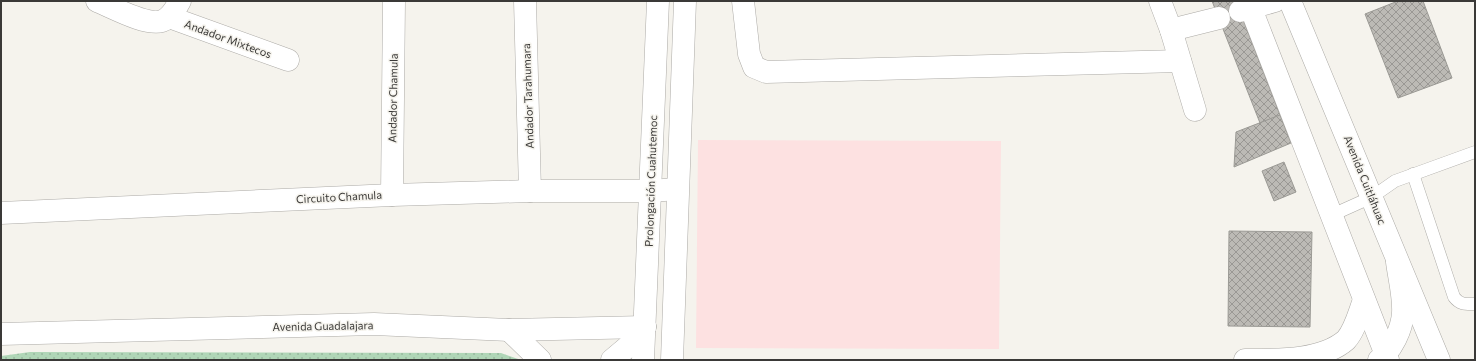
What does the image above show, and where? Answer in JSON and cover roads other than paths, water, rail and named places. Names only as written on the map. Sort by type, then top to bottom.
[{"type":"street","name":"Andador Mixtecos","points":[[97,1],[144,20],[170,13],[288,60]]},
{"type":"street","name":"Andador Chamula","points":[[392,195],[394,1]]},
{"type":"street","name":"Andador Tarahumara","points":[[525,1],[530,192]]},
{"type":"street","name":"Prolongación Cuahutemoc","points":[[643,360],[658,1]]},
{"type":"street","points":[[672,360],[685,1]]},
{"type":"street","points":[[744,1],[749,54],[754,67],[766,72],[1180,61]]},
{"type":"street","points":[[1160,1],[1171,30],[1194,110]]},
{"type":"street","points":[[1275,1],[1246,6],[1332,215],[1385,358]]},
{"type":"street","name":"Avenida Cuitláhuac","points":[[1290,1],[1372,197],[1397,262],[1439,360]]},
{"type":"street","points":[[1171,30],[1219,18]]},
{"type":"street","name":"Circuito Chamula","points":[[1,213],[392,195],[651,191],[677,189]]},
{"type":"street","points":[[1385,358],[1397,336],[1403,313],[1397,262]]},
{"type":"street","points":[[1245,360],[1306,360],[1327,354],[1346,340],[1356,321],[1364,300]]},
{"type":"street","name":"Avenida Guadalajara","points":[[1,334],[374,324],[509,330],[645,328]]},
{"type":"street","points":[[612,360],[631,344],[645,328]]},
{"type":"street","points":[[509,330],[540,360]]},
{"type":"lane","points":[[1332,215],[1372,197],[1395,181],[1475,152]]},
{"type":"lane","points":[[1413,174],[1454,297],[1457,302],[1463,304],[1475,304]]}]
